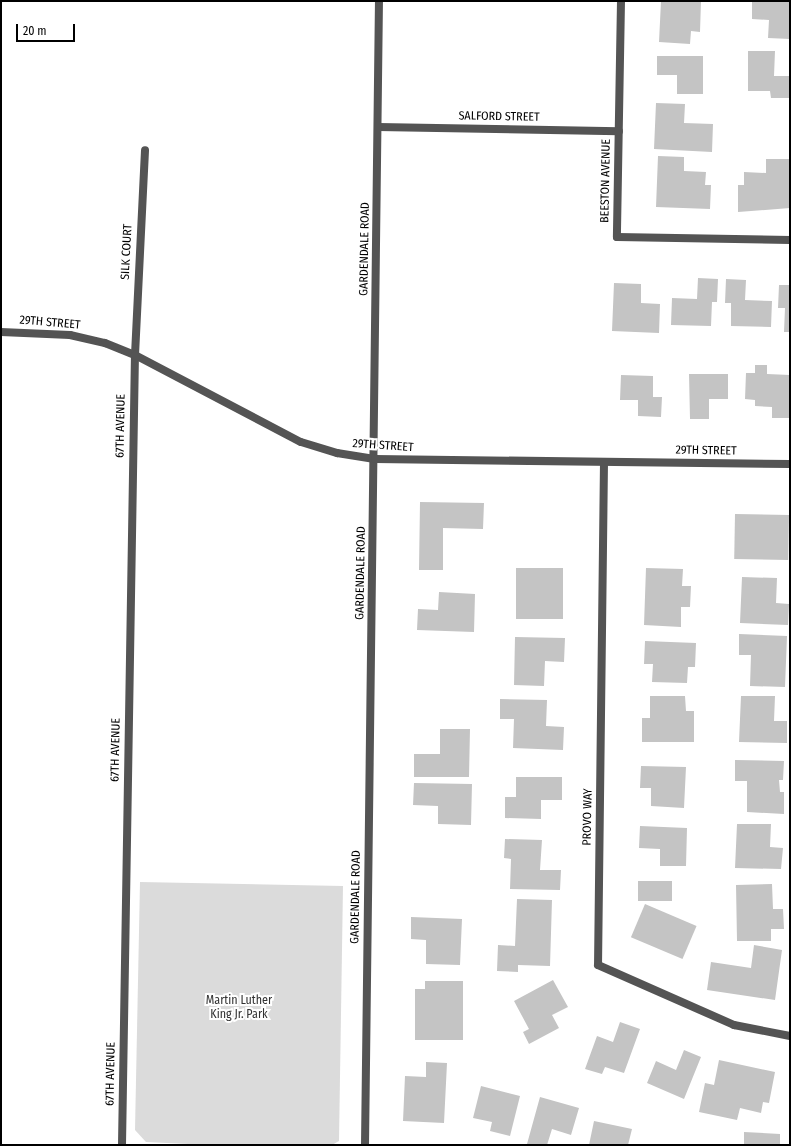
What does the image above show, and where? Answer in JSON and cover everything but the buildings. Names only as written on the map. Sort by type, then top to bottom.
[{"type":"street","name":"GARDENDALE ROAD","points":[[365,1145],[379,1]]},
{"type":"street","name":"BEESTON AVENUE","points":[[621,1],[617,237],[790,240]]},
{"type":"street","name":"SALFORD STREET","points":[[378,127],[619,131]]},
{"type":"street","name":"SILK COURT","points":[[135,355],[145,150]]},
{"type":"street","name":"29TH STREET","points":[[1,332],[70,335],[135,355],[301,442],[337,454],[374,460],[790,464]]},
{"type":"street","name":"67TH AVENUE","points":[[122,1145],[135,355]]},
{"type":"street","name":"PROVO WAY","points":[[604,462],[598,965],[734,1025],[790,1036]]},
{"type":"green space","name":"Martin Luther King Jr. Park","points":[[140,882],[343,886],[339,1141],[332,1145],[209,1145],[146,1142],[135,1130]]}]
